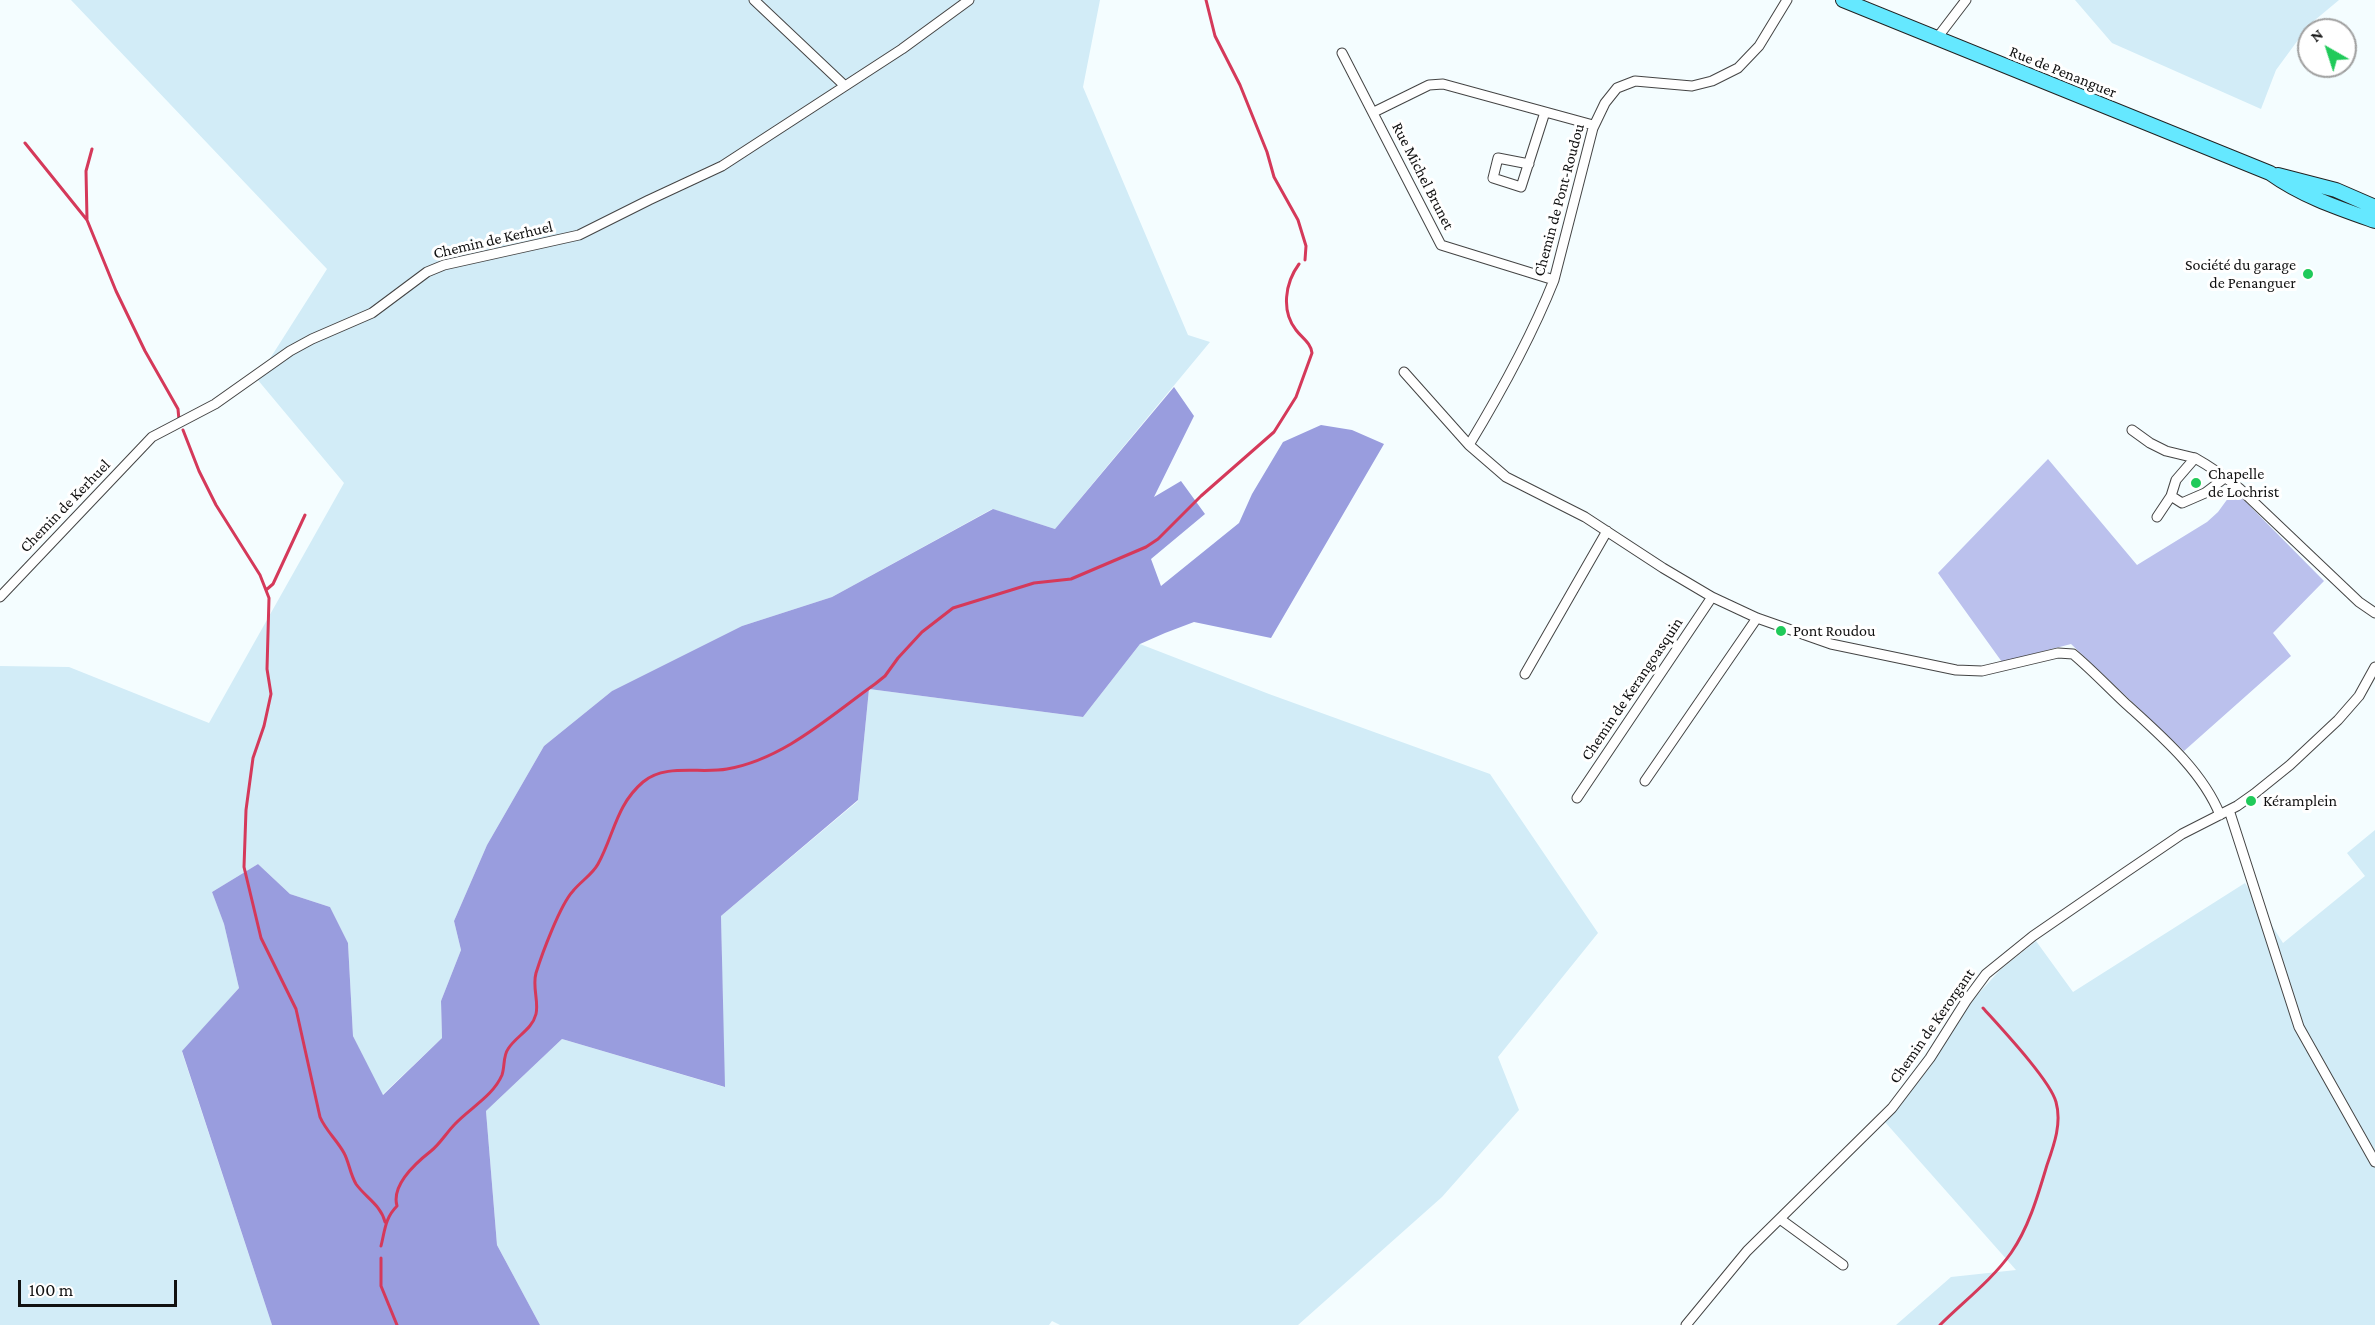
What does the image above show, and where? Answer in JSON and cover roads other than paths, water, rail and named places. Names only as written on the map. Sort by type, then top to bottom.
[{"type":"main road","name":"Rue de Penanguer","points":[[1843,0],[2270,173],[2289,176],[2336,190],[2375,207]]},
{"type":"main road","name":"Rue de Penanguer","points":[[2270,173],[2285,184],[2327,205],[2375,221]]},
{"type":"street","points":[[754,0],[845,86]]},
{"type":"street","name":"Chemin de Kerhuel","points":[[0,597],[152,437],[215,404],[290,351],[372,313],[427,272],[444,265],[579,236],[722,166],[902,49],[969,0]]},
{"type":"street","name":"Chemin de Pont-Roudou","points":[[1469,445],[1531,334],[1554,280],[1593,125],[1605,103],[1617,88],[1635,81],[1692,86],[1712,81],[1738,68],[1759,46],[1787,0]]},
{"type":"street","points":[[1937,38],[1966,0]]},
{"type":"street","name":"Rue Michel Brunet","points":[[1342,53],[1374,111],[1441,245],[1554,280]]},
{"type":"street","name":"Rue Michel Brunet","points":[[1374,111],[1429,85],[1443,84],[1593,125]]},
{"type":"street","points":[[1528,164],[1545,112]]},
{"type":"street","points":[[1404,372],[1469,445],[1506,477],[1576,512],[1712,597],[1757,618],[1832,644],[1956,670],[1982,671],[2058,653],[2073,654],[2178,754],[2224,813],[2299,1027],[2375,1162]]},
{"type":"street","points":[[2132,430],[2150,443],[2195,458],[2226,477],[2359,602],[2375,613]]},
{"type":"street","points":[[2157,517],[2171,496],[2176,480],[2195,458]]},
{"type":"street","points":[[2171,496],[2182,503],[2205,493],[2226,477]]},
{"type":"street","points":[[1525,674],[1607,531]]},
{"type":"street","name":"Chemin de Kerangoasquin","points":[[1577,798],[1712,597]]},
{"type":"street","points":[[1645,781],[1757,618]]},
{"type":"street","name":"Chemin de Kerorgant","points":[[1686,1325],[1731,1268],[1893,1108],[1930,1058],[1976,987],[1994,967],[2033,936],[2182,834],[2224,813],[2254,794],[2318,740],[2349,708],[2374,672]]},
{"type":"street","points":[[1780,1220],[1843,1265]]},
{"type":"waterway","points":[[1206,0],[1215,36],[1240,85],[1267,152],[1274,177],[1298,220],[1306,246],[1305,260]]},
{"type":"waterway","points":[[25,143],[87,220],[116,291],[145,351],[178,409],[179,420]]},
{"type":"waterway","points":[[87,219],[86,171],[92,149]]},
{"type":"waterway","points":[[381,1246],[388,1220],[397,1206],[396,1198],[401,1182],[455,1124],[493,1089],[502,1075],[508,1049],[534,1020],[537,1009],[536,973],[552,930],[568,898],[598,864],[621,810],[634,791],[652,776],[662,773],[727,769],[748,764],[787,746],[806,735],[885,676],[922,632],[953,608],[1034,583],[1071,579],[1146,547],[1158,539],[1201,496],[1274,432],[1296,397],[1312,353],[1308,343],[1296,330],[1288,314],[1288,288],[1299,264]]},
{"type":"waterway","points":[[183,430],[199,471],[216,505],[260,575],[269,598],[267,669],[271,694],[264,726],[253,758],[246,810],[244,867],[261,938],[296,1009],[320,1117],[344,1153],[356,1184],[376,1206],[385,1222]]},
{"type":"waterway","points":[[266,590],[273,584],[305,515]]},
{"type":"waterway","points":[[1940,1325],[1995,1272],[2017,1243],[2028,1222],[2055,1142],[2058,1126],[2058,1110],[2052,1092],[2024,1054],[1983,1008]]},
{"type":"waterway","points":[[381,1258],[381,1286],[397,1325]]},
{"type":"place","name":"Société du garage de Penanguer","points":[[2308,274]]},
{"type":"place","name":"Chapelle de Lochrist","points":[[2196,483]]},
{"type":"place","name":"Pont Roudou","points":[[1781,631]]},
{"type":"place","name":"Kéramplein","points":[[2251,801]]}]
